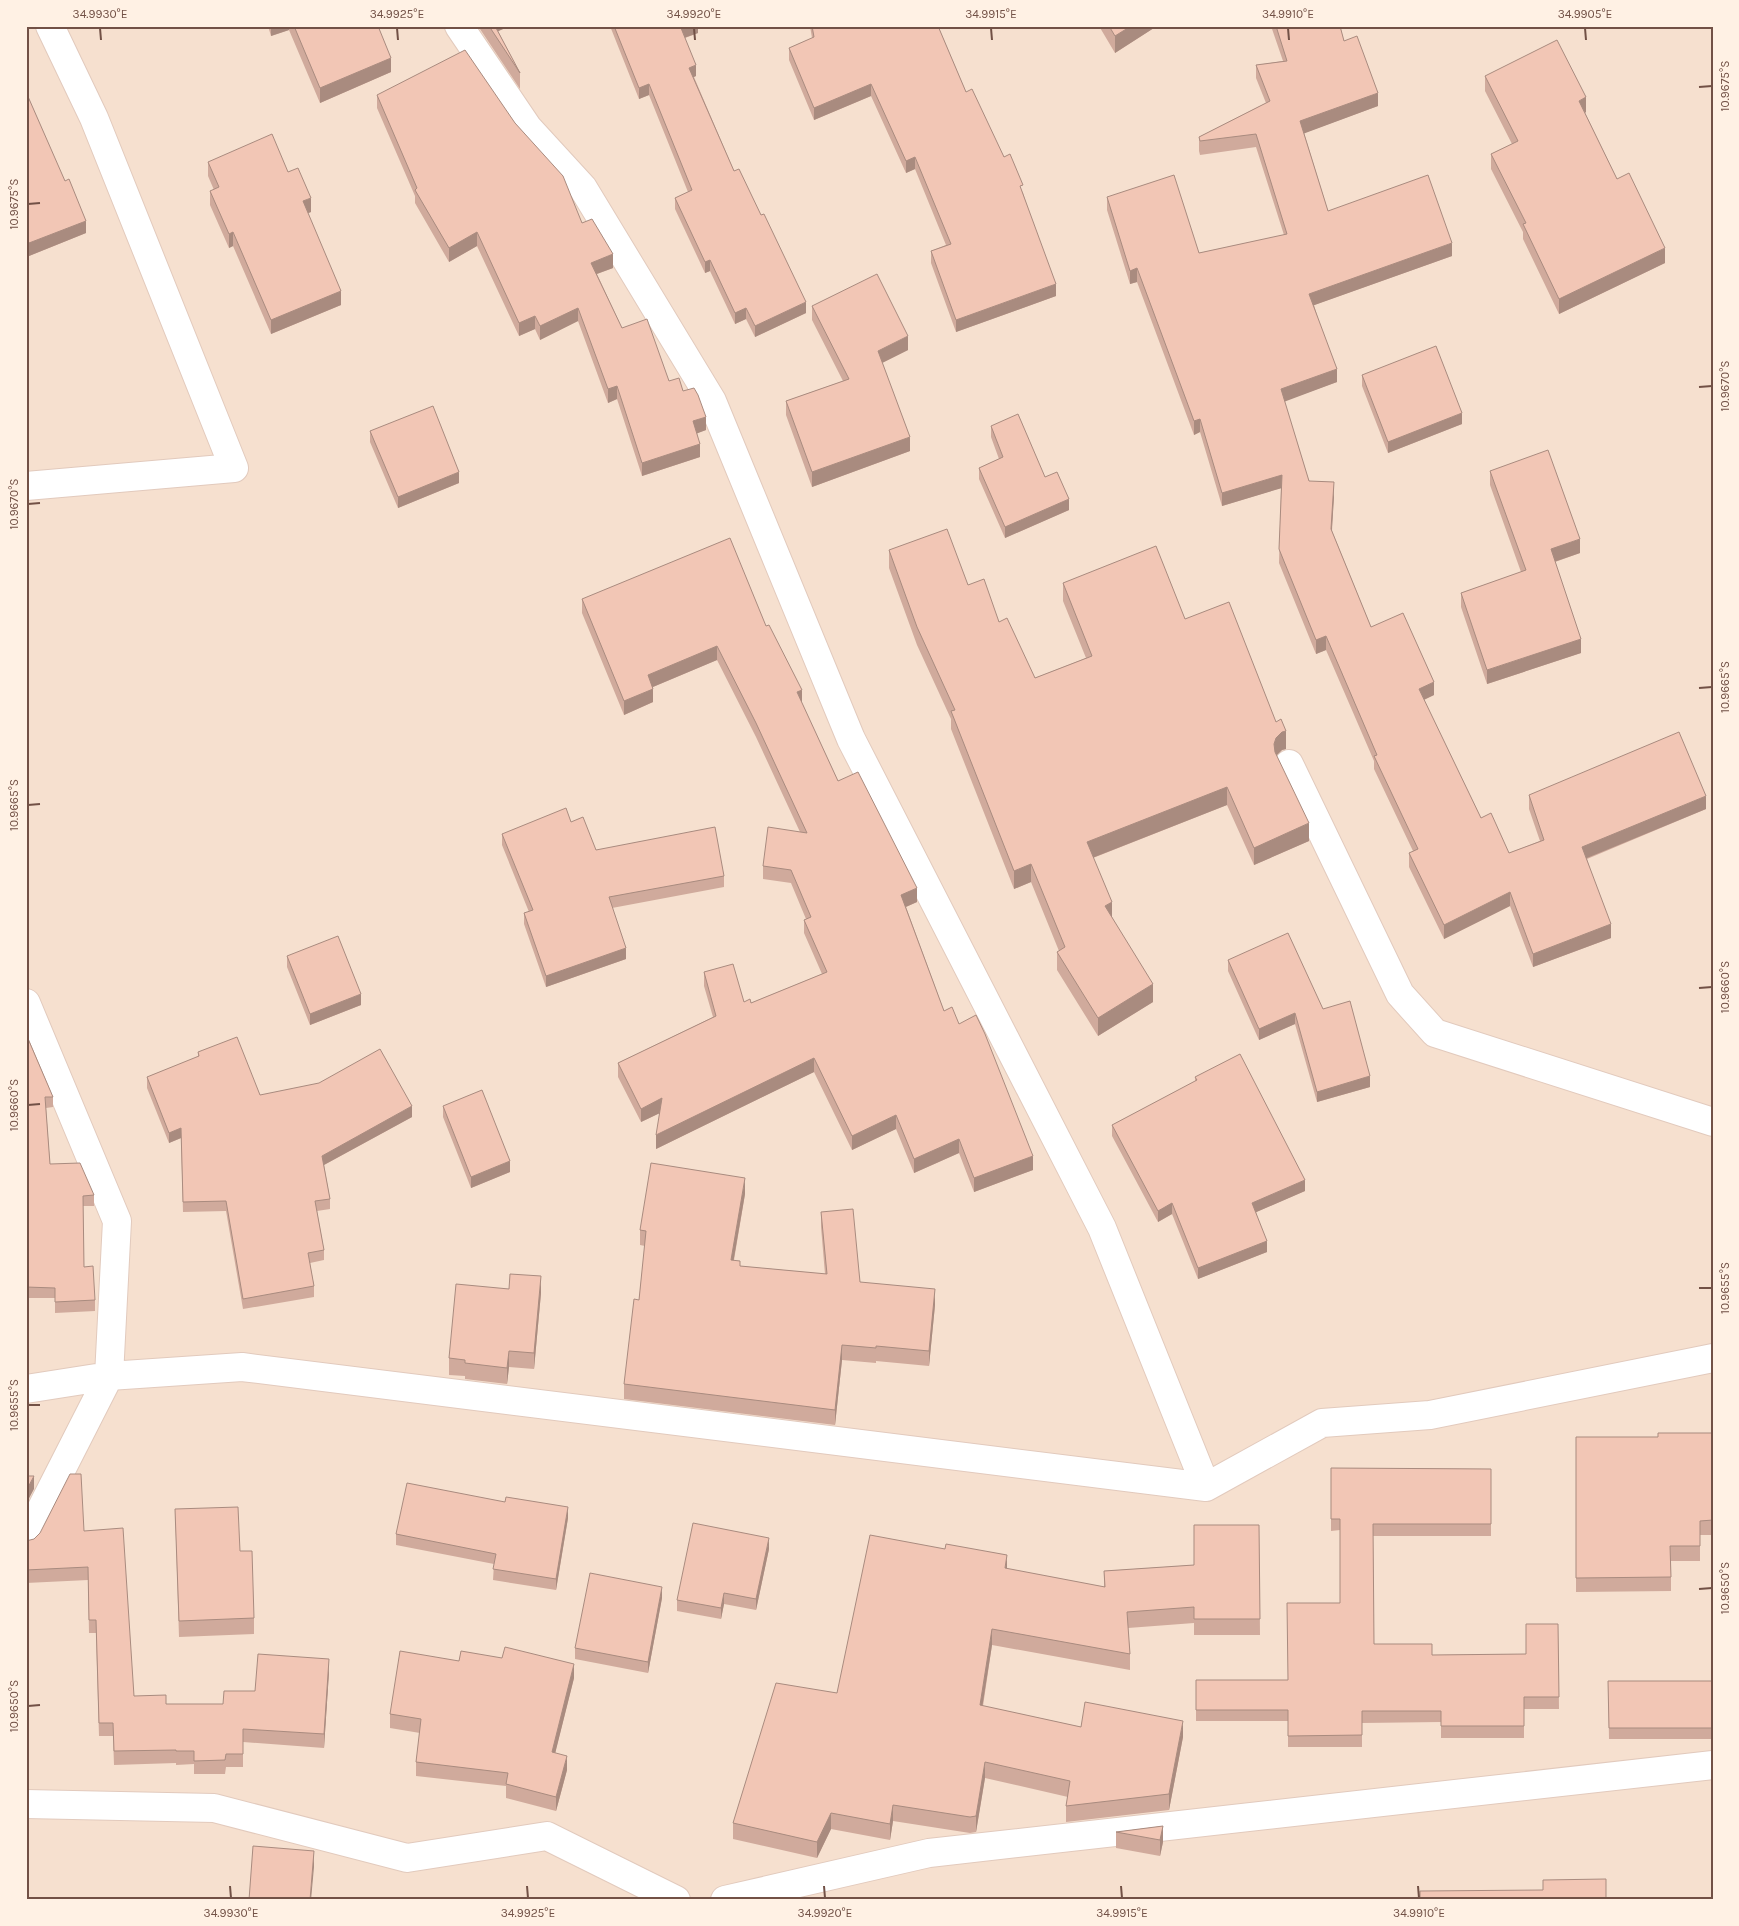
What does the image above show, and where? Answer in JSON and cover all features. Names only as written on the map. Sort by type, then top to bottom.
[{"type":"street","points":[[26,486],[234,468],[94,118],[50,26]]},
{"type":"street","points":[[459,26],[528,128],[583,188],[712,401],[851,739],[1102,1228],[1206,1487]]},
{"type":"street","points":[[1289,764],[1400,994],[1435,1033],[1713,1122]]},
{"type":"street","points":[[26,1004],[117,1221],[109,1376],[26,1539]]},
{"type":"street","points":[[26,1389],[109,1376],[242,1367],[1206,1487],[1322,1423],[1430,1416],[1713,1358]]},
{"type":"street","points":[[725,1900],[929,1853],[1713,1765]]},
{"type":"street","points":[[26,1804],[214,1808],[406,1858],[548,1836],[676,1900]]},
{"type":"shaded area","points":[[26,26],[1713,26],[1713,1900],[26,1900]]},
{"type":"building","points":[[294,26],[378,26],[391,58],[320,88]]},
{"type":"building","points":[[489,26],[495,26],[520,73]]},
{"type":"building","points":[[614,26],[686,26],[681,28],[696,65],[689,68],[734,171],[739,169],[761,215],[764,214],[806,302],[755,326],[746,308],[735,313],[710,260],[705,262],[675,198],[692,190],[649,84],[639,88]]},
{"type":"building","points":[[812,26],[938,26],[966,92],[972,89],[1004,157],[1010,154],[1023,185],[1020,186],[1056,284],[956,320],[931,251],[951,244],[915,157],[906,161],[871,84],[814,108],[789,48],[814,37]]},
{"type":"building","points":[[1109,26],[1131,26],[1115,36]]},
{"type":"building","points":[[1276,26],[1340,26],[1344,41],[1357,36],[1378,93],[1300,121],[1328,211],[1428,175],[1452,243],[1309,294],[1337,369],[1281,389],[1309,481],[1334,482],[1331,529],[1371,627],[1403,613],[1434,682],[1419,689],[1481,818],[1491,813],[1509,853],[1544,840],[1529,795],[1679,732],[1706,796],[1582,847],[1611,924],[1533,954],[1510,892],[1444,925],[1409,853],[1418,849],[1374,756],[1377,755],[1326,636],[1316,640],[1279,549],[1282,475],[1222,493],[1200,419],[1194,421],[1137,268],[1130,271],[1107,197],[1174,175],[1199,253],[1287,234],[1256,134],[1200,141],[1199,137],[1270,101],[1256,65],[1287,61]]},
{"type":"building","points":[[1557,40],[1586,97],[1579,101],[1617,179],[1629,173],[1665,248],[1559,299],[1523,224],[1526,223],[1491,154],[1518,141],[1485,76]]},
{"type":"building","points":[[465,50],[515,123],[563,176],[582,223],[592,219],[613,254],[591,263],[622,328],[647,319],[669,381],[679,378],[683,391],[694,388],[706,417],[693,421],[700,444],[642,463],[617,386],[608,389],[578,308],[540,326],[535,316],[519,323],[477,232],[449,248],[415,190],[417,188],[377,95]]},
{"type":"building","points":[[26,92],[65,181],[69,179],[86,221],[29,243],[26,236]]},
{"type":"building","points":[[272,134],[288,172],[298,168],[311,198],[303,201],[341,291],[271,320],[233,232],[229,234],[210,191],[219,187],[208,162]]},
{"type":"building","points":[[877,274],[908,336],[878,351],[910,437],[812,472],[786,401],[849,379],[812,306]]},
{"type":"building","points":[[1436,346],[1462,413],[1388,442],[1362,375]]},
{"type":"building","points":[[433,406],[459,472],[398,497],[370,431]]},
{"type":"building","points":[[1018,414],[1045,477],[1057,472],[1069,499],[1005,527],[979,468],[1003,457],[991,426]]},
{"type":"building","points":[[1548,450],[1580,539],[1551,549],[1581,639],[1487,670],[1461,593],[1526,570],[1490,471]]},
{"type":"building","points":[[947,529],[968,585],[984,579],[999,622],[1007,618],[1035,678],[1092,656],[1063,583],[1156,546],[1185,619],[1229,602],[1276,722],[1281,719],[1286,731],[1276,738],[1274,744],[1275,752],[1309,823],[1254,848],[1227,787],[1087,842],[1112,902],[1105,906],[1153,984],[1098,1018],[1057,952],[1065,947],[1031,864],[1014,871],[951,711],[955,710],[917,627],[889,550]]},
{"type":"building","points":[[730,538],[766,626],[769,625],[802,690],[797,692],[838,781],[858,772],[917,888],[901,895],[944,1011],[952,1007],[959,1024],[976,1015],[1033,1156],[974,1178],[959,1139],[914,1159],[896,1115],[852,1136],[814,1058],[656,1135],[662,1098],[641,1109],[618,1063],[716,1016],[704,972],[733,964],[744,1002],[750,999],[751,1003],[827,972],[804,920],[811,917],[791,870],[763,866],[768,827],[807,833],[756,723],[717,646],[648,675],[653,689],[624,701],[582,599]]},
{"type":"building","points":[[566,808],[571,822],[583,817],[596,850],[715,827],[724,876],[609,897],[626,948],[546,976],[524,913],[533,910],[502,834]]},
{"type":"building","points":[[1288,933],[1323,1009],[1350,1001],[1370,1076],[1317,1092],[1295,1013],[1259,1029],[1228,960]]},
{"type":"building","points":[[338,936],[361,994],[310,1014],[287,956]]},
{"type":"building","points":[[26,1034],[53,1097],[45,1097],[50,1164],[80,1163],[94,1195],[83,1196],[84,1267],[93,1266],[95,1300],[55,1302],[55,1288],[26,1287]]},
{"type":"building","points":[[237,1037],[260,1095],[319,1083],[380,1049],[412,1106],[322,1156],[330,1199],[315,1201],[324,1250],[308,1253],[314,1286],[243,1299],[226,1201],[183,1202],[181,1128],[169,1133],[147,1077],[199,1056],[198,1052]]},
{"type":"building","points":[[1240,1054],[1305,1180],[1252,1203],[1267,1241],[1198,1268],[1172,1203],[1158,1211],[1112,1125],[1197,1080],[1195,1077]]},
{"type":"building","points":[[482,1090],[510,1161],[471,1177],[443,1106]]},
{"type":"building","points":[[651,1163],[745,1178],[731,1260],[740,1261],[740,1266],[827,1274],[821,1212],[853,1209],[860,1282],[935,1289],[929,1351],[842,1345],[835,1410],[624,1384],[634,1299],[639,1300],[646,1231],[640,1230]]},
{"type":"building","points":[[510,1274],[541,1276],[534,1353],[509,1351],[507,1368],[465,1363],[465,1360],[449,1358],[456,1284],[509,1289]]},
{"type":"building","points":[[1658,1433],[1713,1433],[1713,1520],[1700,1521],[1700,1546],[1670,1546],[1671,1577],[1576,1578],[1576,1437],[1658,1437]]},
{"type":"building","points":[[1331,1468],[1491,1469],[1491,1524],[1373,1524],[1374,1644],[1432,1644],[1432,1655],[1526,1654],[1526,1624],[1558,1624],[1559,1697],[1524,1697],[1524,1726],[1441,1726],[1441,1711],[1362,1711],[1362,1735],[1288,1736],[1288,1710],[1196,1710],[1196,1680],[1288,1680],[1287,1603],[1340,1603],[1340,1519],[1331,1519]]},
{"type":"building","points":[[70,1474],[81,1474],[84,1531],[123,1528],[134,1696],[166,1695],[166,1704],[223,1704],[224,1691],[255,1691],[258,1654],[329,1659],[324,1734],[243,1729],[243,1754],[226,1754],[225,1760],[194,1761],[194,1751],[114,1751],[113,1723],[99,1723],[96,1620],[89,1620],[88,1567],[26,1570],[26,1541],[34,1539],[40,1533]]},
{"type":"building","points":[[26,1476],[34,1476],[26,1491]]},
{"type":"building","points":[[407,1483],[505,1502],[506,1497],[568,1507],[556,1579],[493,1569],[496,1554],[396,1534]]},
{"type":"building","points":[[238,1507],[240,1551],[252,1551],[254,1618],[179,1621],[175,1509]]},
{"type":"building","points":[[693,1523],[769,1538],[756,1599],[724,1593],[721,1608],[677,1600]]},
{"type":"building","points":[[1194,1525],[1259,1525],[1260,1619],[1194,1619],[1194,1607],[1127,1612],[1130,1654],[992,1629],[980,1705],[1081,1727],[1085,1702],[1183,1721],[1169,1794],[1066,1806],[1070,1781],[985,1762],[976,1816],[970,1817],[893,1805],[890,1824],[831,1813],[817,1842],[733,1823],[776,1683],[837,1693],[870,1535],[945,1549],[946,1544],[1007,1555],[1005,1568],[1105,1587],[1104,1571],[1194,1565]]},
{"type":"building","points":[[590,1573],[662,1587],[648,1662],[575,1648]]},
{"type":"building","points":[[505,1647],[574,1664],[552,1752],[567,1756],[556,1797],[506,1784],[508,1773],[416,1762],[421,1719],[390,1714],[400,1651],[459,1661],[461,1651],[502,1658]]},
{"type":"building","points":[[1608,1681],[1713,1681],[1713,1728],[1609,1728]]},
{"type":"building","points":[[1163,1826],[1160,1840],[1116,1832]]},
{"type":"building","points":[[253,1846],[314,1851],[310,1900],[249,1900]]},
{"type":"building","points":[[1606,1879],[1606,1900],[1420,1900],[1420,1891],[1543,1890],[1543,1880]]}]
